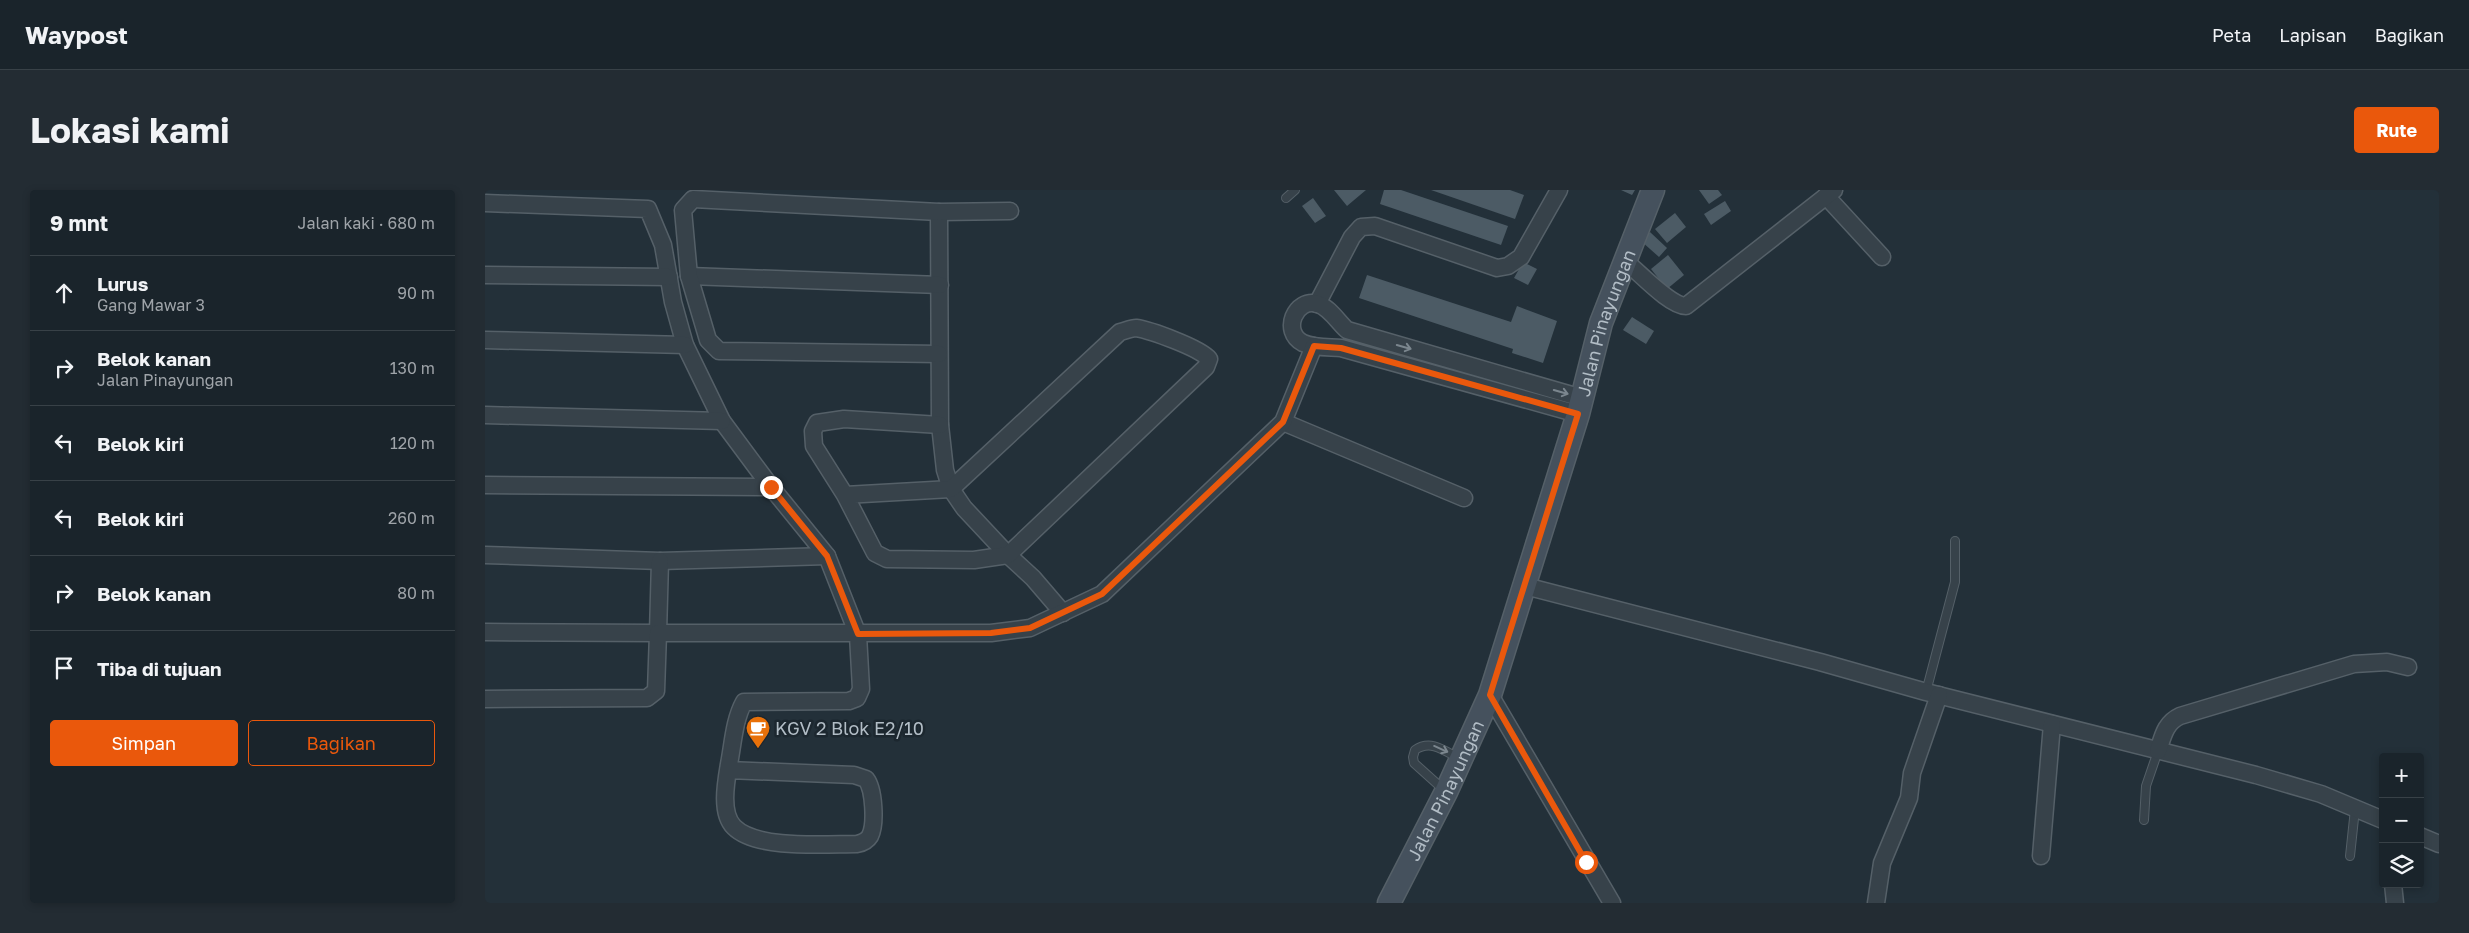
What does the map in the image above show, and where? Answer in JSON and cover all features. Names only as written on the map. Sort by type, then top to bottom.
[{"type":"main road","name":"Jalan Pinayungan","points":[[1389,903],[1446,792],[1490,695],[1580,406],[1601,324],[1653,190]]},
{"type":"street","points":[[1317,304],[1352,237],[1361,227],[1375,226],[1497,268],[1508,266],[1521,257],[1553,192]]},
{"type":"street","points":[[1626,262],[1660,291],[1681,306],[1686,306],[1830,193],[1882,257]]},
{"type":"street","points":[[939,354],[719,351],[708,340],[689,276],[683,210],[693,199],[939,212],[1010,212]]},
{"type":"street","points":[[485,203],[648,209],[663,245],[673,302],[685,344],[722,420],[771,487],[827,556],[858,634],[861,689],[857,698],[849,701],[829,703],[744,702],[739,711],[728,770],[726,801],[729,816],[734,827],[751,838],[778,842],[857,844],[865,842],[870,836],[873,826],[872,794],[866,779],[854,775],[728,770]]},
{"type":"street","points":[[939,212],[940,425],[943,462],[951,489],[964,508],[1033,578],[1063,613]]},
{"type":"street","points":[[485,275],[669,276]]},
{"type":"street","points":[[689,276],[940,285]]},
{"type":"street","points":[[1307,304],[1317,304],[1327,308],[1347,330],[1357,334],[1580,406],[1352,351],[1302,343],[1295,336],[1291,327],[1293,317],[1298,309],[1307,304]]},
{"type":"street","points":[[845,495],[951,489],[1120,332],[1135,328],[1204,353],[1209,359],[1207,367],[1009,555],[974,560],[887,559],[875,553],[845,495],[814,446],[813,431],[817,423],[844,419],[940,425]]},
{"type":"street","points":[[1352,351],[1357,334]]},
{"type":"street","points":[[485,340],[685,344]]},
{"type":"street","points":[[485,632],[858,634],[991,633],[1030,628],[1102,594],[1283,422],[1314,346]]},
{"type":"street","points":[[485,414],[722,420]]},
{"type":"street","points":[[1283,422],[1464,498]]},
{"type":"street","points":[[485,485],[771,487]]},
{"type":"street","points":[[485,555],[659,560],[827,556]]},
{"type":"street","points":[[485,699],[647,698],[656,691],[659,560]]},
{"type":"street","points":[[1525,586],[1820,662],[1933,694],[2265,778],[2321,794],[2379,818]]},
{"type":"street","points":[[2158,751],[2165,728],[2171,720],[2180,716],[2355,664],[2387,662],[2408,667]]},
{"type":"street","points":[[1876,903],[1882,863],[1909,798],[1912,773],[1933,694]]},
{"type":"street","points":[[1490,695],[1612,903]]},
{"type":"street","points":[[2041,856],[2052,724]]},
{"type":"street","points":[[2424,838],[2439,844]]},
{"type":"street","points":[[2393,888],[2395,903]]},
{"type":"lane","points":[[1286,198],[1295,190]]},
{"type":"lane","points":[[1933,694],[1953,591],[1955,540]]},
{"type":"lane","points":[[1446,792],[1414,762],[1415,750],[1429,745],[1437,746],[1461,759]]},
{"type":"lane","points":[[2143,820],[2146,786],[2158,751]]},
{"type":"lane","points":[[2350,856],[2355,809]]},
{"type":"building","points":[[1334,190],[1366,190],[1347,206]]},
{"type":"building","points":[[1384,190],[1401,190],[1508,226],[1501,245],[1380,204]]},
{"type":"building","points":[[1431,190],[1510,190],[1524,195],[1515,219]]},
{"type":"building","points":[[1621,190],[1635,190],[1632,195]]},
{"type":"building","points":[[1699,190],[1718,190],[1722,195],[1709,204]]},
{"type":"building","points":[[1313,198],[1326,216],[1315,223],[1302,206]]},
{"type":"building","points":[[1725,201],[1731,211],[1711,225],[1704,214]]},
{"type":"building","points":[[1675,213],[1686,227],[1667,243],[1655,229]]},
{"type":"building","points":[[1650,232],[1667,248],[1659,257],[1641,241]]},
{"type":"building","points":[[1668,255],[1684,275],[1667,289],[1651,269]]},
{"type":"building","points":[[1523,262],[1537,269],[1528,285],[1514,278]]},
{"type":"building","points":[[1367,275],[1511,322],[1517,306],[1557,321],[1543,363],[1512,353],[1513,349],[1359,298]]},
{"type":"building","points":[[1632,317],[1654,331],[1646,344],[1623,330]]},
{"type":"place","name":"KGV 2 Blok E2/10","points":[[758,749]]},
{"type":"route","points":[[771,487],[827,556],[858,634],[991,633],[1030,628],[1102,594],[1283,422],[1314,346],[1341,348],[1578,414],[1490,695],[1586,862]]}]
